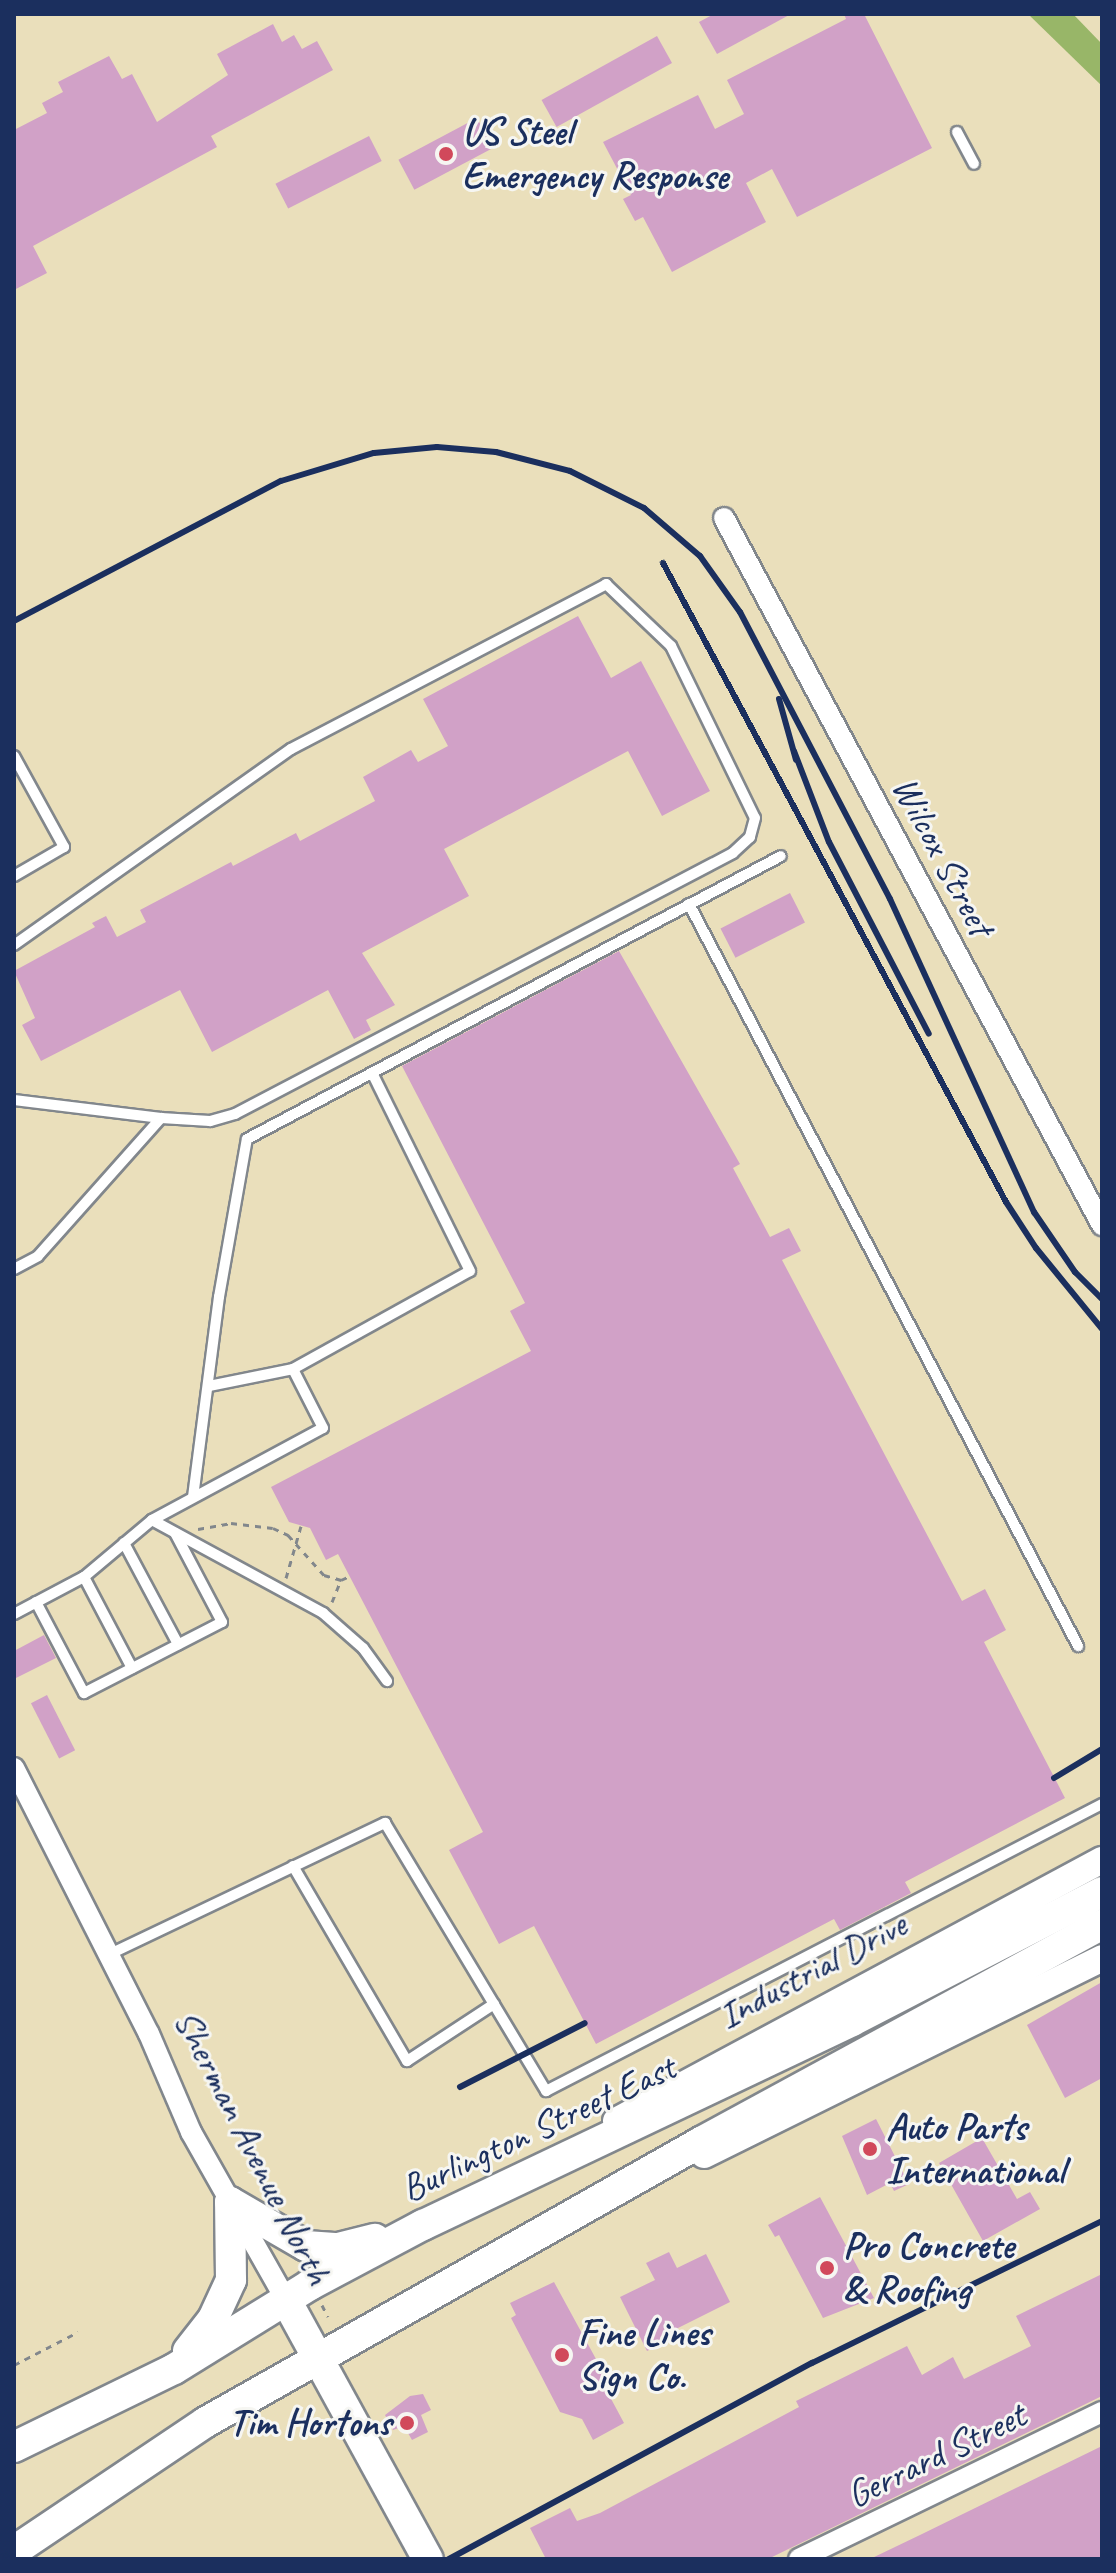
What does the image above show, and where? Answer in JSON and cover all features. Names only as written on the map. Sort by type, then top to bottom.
[{"type":"main road","name":"Burlington Street East","points":[[15,2447],[174,2369],[286,2300],[562,2154],[673,2109],[1102,1892]]},
{"type":"main road","points":[[14,2551],[206,2422],[568,2221],[701,2142],[1102,1924]]},
{"type":"main road","points":[[230,2202],[306,2246],[338,2248],[423,2225]]},
{"type":"main road","points":[[174,2369],[213,2319],[231,2280],[230,2202]]},
{"type":"main road","name":"Sherman Avenue North","points":[[286,2300],[321,2357],[428,2559]]},
{"type":"street","name":"Wilcox Street","points":[[724,518],[1102,1225]]},
{"type":"street","name":"Sherman Avenue North","points":[[14,1768],[110,1954],[191,2132],[286,2300]]},
{"type":"street","name":"Industrial Drive","points":[[562,2154],[666,2090],[1102,1860]]},
{"type":"street","points":[[568,2221],[1102,1958]]},
{"type":"street","name":"Gerrard Street","points":[[799,2559],[1102,2412]]},
{"type":"lane","points":[[957,132],[974,164]]},
{"type":"lane","points":[[14,945],[291,749],[606,584],[663,634],[752,806],[754,828],[744,845],[235,1114],[210,1121],[161,1118],[14,1100]]},
{"type":"lane","points":[[14,756],[64,847],[14,876]]},
{"type":"lane","points":[[193,1497],[247,1139],[781,856]]},
{"type":"lane","points":[[689,904],[1078,1646]]},
{"type":"lane","points":[[209,1386],[293,1369],[470,1271],[372,1073]]},
{"type":"lane","points":[[14,1269],[38,1256],[161,1118]]},
{"type":"lane","points":[[14,1614],[84,1577],[152,1520],[323,1428],[293,1369]]},
{"type":"lane","points":[[152,1520],[326,1615],[363,1648],[387,1681]]},
{"type":"lane","points":[[36,1602],[84,1693],[222,1622],[175,1533]]},
{"type":"lane","points":[[124,1543],[178,1644]]},
{"type":"lane","points":[[84,1577],[132,1668]]},
{"type":"lane","points":[[110,1954],[385,1823],[546,2091],[1102,1804]]},
{"type":"lane","points":[[293,1866],[407,2061],[494,2004]]},
{"type":"path","points":[[175,1533],[245,1523],[281,1531],[313,1566],[341,1580]]},
{"type":"path","points":[[282,1589],[301,1526]]},
{"type":"path","points":[[326,1615],[341,1580],[350,1576]]},
{"type":"path","points":[[14,2365],[78,2332]]},
{"type":"green space","points":[[1028,14],[1073,14],[1102,44],[1102,86]]},
{"type":"building","points":[[714,14],[791,14],[717,54],[699,22]]},
{"type":"building","points":[[844,14],[864,14],[932,148],[797,217],[772,169],[746,183],[766,222],[672,272],[643,217],[635,221],[623,199],[631,195],[603,142],[698,95],[715,129],[744,114],[727,80],[846,19]]},
{"type":"building","points":[[273,24],[282,42],[294,35],[302,49],[317,41],[333,70],[211,136],[217,147],[33,246],[47,273],[14,290],[14,130],[47,113],[42,103],[63,92],[58,82],[109,56],[122,79],[132,74],[157,122],[228,75],[217,54]]},
{"type":"building","points":[[657,36],[672,63],[557,127],[542,100]]},
{"type":"building","name":"US Steel Emergency Response","points":[[477,118],[493,148],[414,190],[398,160]]},
{"type":"building","points":[[369,136],[382,161],[288,209],[275,184]]},
{"type":"building","points":[[578,616],[611,678],[641,661],[710,791],[662,816],[628,751],[444,849],[469,896],[362,953],[395,1005],[366,1020],[371,1030],[354,1039],[328,990],[212,1052],[180,990],[41,1061],[22,1025],[35,1018],[14,971],[95,927],[92,923],[106,916],[117,937],[146,922],[140,910],[231,862],[233,866],[296,833],[300,841],[375,801],[363,777],[411,750],[418,762],[448,746],[423,699]]},
{"type":"building","points":[[790,893],[805,922],[735,958],[721,928]]},
{"type":"building","points":[[619,951],[740,1164],[733,1168],[770,1237],[789,1228],[801,1251],[782,1260],[962,1601],[985,1589],[1006,1630],[984,1642],[1065,1798],[905,1882],[911,1893],[840,1930],[834,1919],[596,2044],[534,1926],[499,1944],[449,1850],[483,1832],[338,1554],[326,1560],[310,1528],[289,1522],[271,1487],[531,1351],[510,1311],[525,1303],[402,1066]]},
{"type":"building","points":[[44,1635],[56,1658],[14,1679],[14,1651]]},
{"type":"building","points":[[47,1695],[75,1750],[59,1758],[31,1703]]},
{"type":"building","points":[[1102,1982],[1102,2078],[1065,2098],[1027,2025]]},
{"type":"building","name":"Auto Parts International","points":[[876,2119],[909,2184],[894,2191],[890,2183],[867,2195],[842,2136]]},
{"type":"building","points":[[982,2138],[1017,2199],[1030,2192],[1040,2209],[983,2241],[939,2163]]},
{"type":"building","name":"Pro Concrete & Roofing","points":[[820,2197],[874,2298],[823,2318],[779,2235],[775,2237],[768,2225]]},
{"type":"building","points":[[669,2252],[677,2268],[706,2254],[730,2302],[660,2337],[663,2343],[647,2351],[620,2297],[655,2280],[646,2263]]},
{"type":"building","points":[[1102,2274],[1102,2396],[768,2559],[546,2559],[530,2528],[570,2508],[577,2521],[600,2513],[799,2407],[796,2401],[907,2346],[922,2375],[953,2357],[964,2379],[1031,2346],[1016,2316]]},
{"type":"building","name":"Fine Lines Sign Co.","points":[[554,2282],[614,2392],[609,2395],[624,2423],[593,2440],[582,2419],[560,2412],[511,2318],[516,2315],[510,2303]]},
{"type":"building","name":"Tim Hortons","points":[[423,2394],[431,2410],[421,2415],[428,2432],[412,2440],[404,2426],[393,2430],[385,2415],[410,2396]]},
{"type":"building","points":[[1102,2446],[1102,2559],[870,2559],[920,2535]]},
{"type":"railway","points":[[14,621],[281,481],[374,453],[437,447],[496,452],[570,471],[644,508],[700,556],[740,612],[890,899],[1034,1212],[1075,1272],[1102,1299]]},
{"type":"railway","points":[[663,563],[1006,1202],[1036,1248],[1102,1329]]},
{"type":"railway","points":[[779,699],[796,760]]},
{"type":"railway","points":[[794,751],[829,842],[929,1034]]},
{"type":"railway","points":[[1054,1778],[1102,1749]]},
{"type":"railway","points":[[460,2087],[585,2023]]},
{"type":"railway","points":[[449,2559],[812,2363],[1102,2221]]},
{"type":"place","name":"US Steel Emergency Response","points":[[446,154]]},
{"type":"place","name":"Auto Parts International","points":[[870,2149]]},
{"type":"place","name":"Pro Concrete & Roofing","points":[[827,2268]]},
{"type":"place","name":"Fine Lines Sign Co.","points":[[562,2355]]},
{"type":"place","name":"Tim Hortons","points":[[407,2423]]}]
